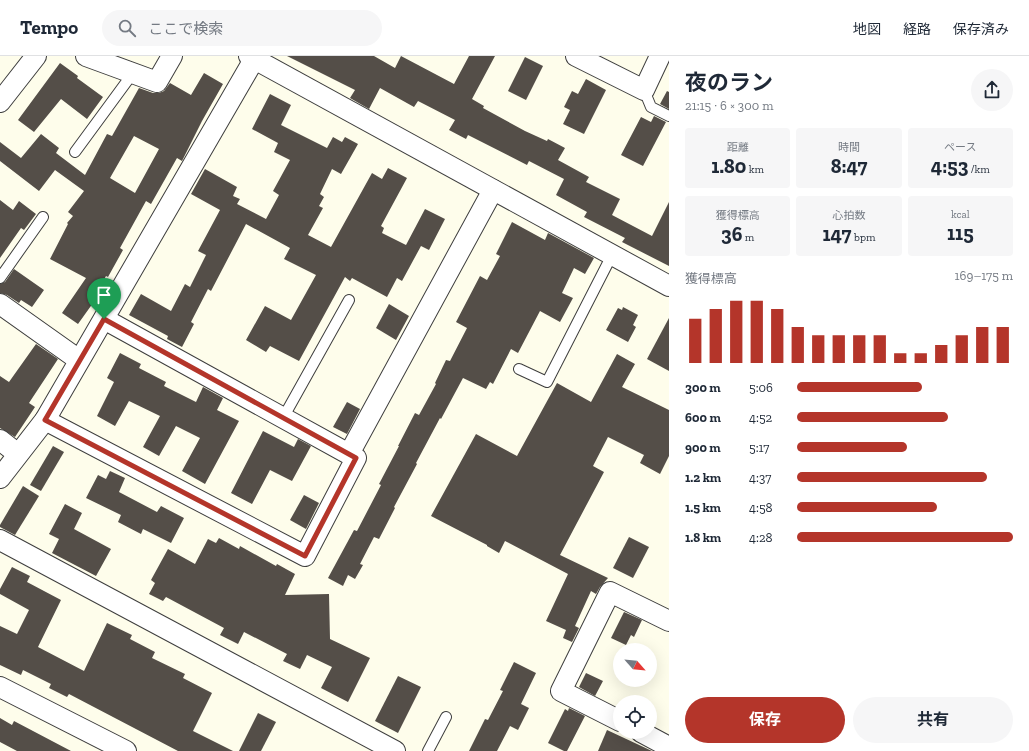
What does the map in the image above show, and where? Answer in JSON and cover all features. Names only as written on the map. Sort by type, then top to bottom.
[{"type":"street","points":[[0,102],[36,56]]},
{"type":"street","points":[[86,56],[157,82],[172,56]]},
{"type":"street","points":[[576,56],[644,90],[660,56]]},
{"type":"street","points":[[0,478],[45,420],[253,57],[669,286]]},
{"type":"street","points":[[349,454],[493,190]]},
{"type":"street","points":[[0,304],[79,360]]},
{"type":"street","points":[[45,420],[305,556],[356,458],[104,319]]},
{"type":"street","points":[[0,440],[18,454]]},
{"type":"street","points":[[0,540],[395,751]]},
{"type":"street","points":[[613,717],[561,691],[610,592],[669,621]]},
{"type":"street","points":[[0,687],[126,751]]},
{"type":"street","points":[[654,739],[669,747]]},
{"type":"lane","points":[[74,152],[133,73]]},
{"type":"lane","points":[[644,90],[651,107],[669,116]]},
{"type":"lane","points":[[0,278],[43,217]]},
{"type":"lane","points":[[519,369],[547,382],[612,255]]},
{"type":"lane","points":[[283,418],[349,300]]},
{"type":"lane","points":[[428,751],[446,717]]},
{"type":"building","points":[[287,56],[374,56],[395,68],[401,56],[454,84],[469,56],[495,56],[472,99],[484,106],[483,108],[525,131],[547,141],[548,139],[565,148],[558,160],[589,177],[586,182],[620,199],[612,215],[652,236],[669,202],[669,266],[622,242],[625,238],[584,217],[587,212],[556,195],[564,179],[529,161],[527,165],[468,135],[466,139],[449,130],[455,120],[418,101],[414,107],[380,88],[369,109],[350,98],[355,90]]},
{"type":"building","points":[[525,57],[543,66],[526,100],[508,91]]},
{"type":"building","points":[[60,63],[78,76],[77,78],[103,97],[87,119],[61,99],[34,132],[18,120]]},
{"type":"building","points":[[204,73],[223,84],[182,161],[177,158],[151,204],[146,201],[120,248],[123,250],[108,277],[106,276],[91,302],[93,303],[78,324],[62,313],[86,278],[50,259],[68,224],[67,223],[73,216],[68,212],[84,191],[55,170],[39,191],[0,161],[0,142],[21,158],[41,134],[59,148],[56,153],[85,175],[107,134],[112,136],[139,88],[153,93],[159,93],[164,91],[170,83],[191,95]],"holes":[[[134,136],[159,149],[135,193],[110,178]]]},
{"type":"building","points":[[586,79],[606,90],[584,134],[563,124],[570,110],[564,107],[572,91],[578,94]]},
{"type":"building","points":[[667,91],[669,92],[669,109],[660,104]]},
{"type":"building","points":[[270,94],[291,105],[281,125],[327,148],[333,137],[342,142],[345,137],[358,144],[341,174],[332,169],[320,194],[324,197],[319,206],[323,208],[308,235],[331,247],[372,173],[382,179],[388,168],[407,178],[381,226],[384,228],[382,233],[406,245],[425,209],[445,219],[429,250],[421,246],[402,281],[397,278],[387,297],[352,278],[350,281],[345,277],[299,361],[270,346],[266,352],[246,340],[265,306],[291,320],[316,275],[284,259],[290,248],[246,224],[211,291],[208,289],[191,322],[194,324],[182,347],[167,339],[168,336],[129,315],[141,294],[171,311],[185,284],[190,287],[206,255],[198,251],[220,210],[191,194],[205,169],[237,187],[233,196],[240,199],[237,204],[266,219],[279,195],[273,191],[290,160],[274,152],[278,143],[252,129]]},
{"type":"building","points":[[654,116],[666,122],[643,166],[621,155],[641,117],[651,122]]},
{"type":"building","points":[[0,200],[13,210],[19,201],[36,214],[24,230],[21,228],[0,258]]},
{"type":"building","points":[[512,222],[545,240],[548,233],[594,258],[585,274],[574,268],[562,293],[573,298],[560,322],[540,311],[518,353],[511,349],[493,384],[490,382],[486,389],[463,378],[416,463],[417,464],[379,539],[374,537],[360,564],[363,565],[355,579],[348,575],[343,586],[328,578],[354,530],[357,531],[381,485],[379,484],[415,413],[419,415],[436,384],[435,383],[446,360],[450,361],[467,328],[456,322],[480,276],[487,280],[500,256],[496,254]]},
{"type":"building","points":[[14,269],[44,290],[32,307],[21,300],[19,303],[7,295],[0,293],[0,284],[5,282]]},
{"type":"building","points":[[389,304],[409,316],[396,340],[376,328]]},
{"type":"building","points":[[623,307],[638,315],[633,325],[636,327],[628,342],[606,330],[618,308],[622,310]]},
{"type":"building","points":[[669,318],[669,371],[647,359]]},
{"type":"building","points":[[36,344],[58,359],[29,403],[35,407],[15,437],[0,428],[0,376],[9,382]]},
{"type":"building","points":[[120,353],[141,364],[139,368],[166,382],[164,386],[196,402],[203,387],[223,398],[217,410],[239,421],[205,484],[182,471],[200,438],[176,426],[159,456],[143,447],[160,416],[129,401],[115,426],[97,416],[114,382],[107,378]]},
{"type":"building","points":[[617,354],[635,364],[622,387],[669,410],[669,456],[660,474],[640,463],[644,455],[608,437],[593,466],[604,472],[560,555],[608,578],[596,594],[591,591],[575,626],[579,628],[572,642],[563,638],[566,630],[546,621],[568,574],[505,541],[499,553],[487,545],[431,516],[476,434],[517,456],[557,383],[591,402]]},
{"type":"building","points":[[347,402],[360,409],[347,434],[333,427]]},
{"type":"building","points":[[263,431],[294,447],[298,439],[311,446],[292,481],[270,470],[252,504],[231,493]]},
{"type":"building","points":[[53,446],[64,452],[41,491],[30,485]]},
{"type":"building","points":[[110,471],[125,478],[119,492],[157,512],[161,506],[184,518],[171,543],[143,529],[141,534],[118,522],[121,515],[86,498],[98,475],[106,479]]},
{"type":"building","points":[[23,486],[39,496],[15,535],[0,527],[0,525]]},
{"type":"building","points":[[304,495],[319,503],[306,529],[290,520]]},
{"type":"building","points":[[65,504],[82,513],[74,529],[111,549],[96,576],[52,553],[59,539],[49,534]]},
{"type":"building","points":[[629,537],[649,547],[633,578],[613,568]]},
{"type":"building","points":[[219,538],[239,549],[240,546],[276,566],[277,564],[295,574],[285,595],[329,594],[330,639],[370,658],[348,702],[321,688],[332,667],[307,655],[300,669],[283,661],[287,654],[244,632],[238,644],[220,635],[224,628],[166,597],[163,601],[149,594],[155,583],[151,580],[168,549],[195,564],[208,539],[216,543]]},
{"type":"building","points":[[12,567],[30,576],[27,582],[61,600],[38,647],[84,671],[107,623],[132,635],[130,639],[155,652],[152,658],[185,674],[183,678],[212,693],[193,731],[233,751],[178,751],[69,694],[67,697],[49,688],[51,684],[23,670],[21,675],[0,665],[0,626],[17,634],[29,610],[0,594],[0,589]]},
{"type":"building","points":[[624,612],[642,620],[634,637],[631,635],[627,643],[622,643],[611,638]]},
{"type":"building","points":[[514,662],[536,673],[521,704],[529,708],[518,730],[510,726],[497,751],[469,751],[485,719],[488,720],[503,691],[500,690]]},
{"type":"building","points":[[586,673],[603,681],[595,696],[579,687]]},
{"type":"building","points":[[398,676],[421,687],[398,733],[375,721]]},
{"type":"building","points":[[569,708],[585,716],[567,751],[564,751],[548,743],[565,709],[568,711]]},
{"type":"building","points":[[258,713],[276,722],[261,751],[239,751]]},
{"type":"building","points":[[0,718],[12,725],[14,721],[71,751],[17,751],[0,742]]},
{"type":"building","points":[[607,730],[613,733],[613,739],[626,739],[652,751],[598,751]]},
{"type":"route","points":[[104,319],[356,458],[305,556],[45,420],[104,319]]}]
